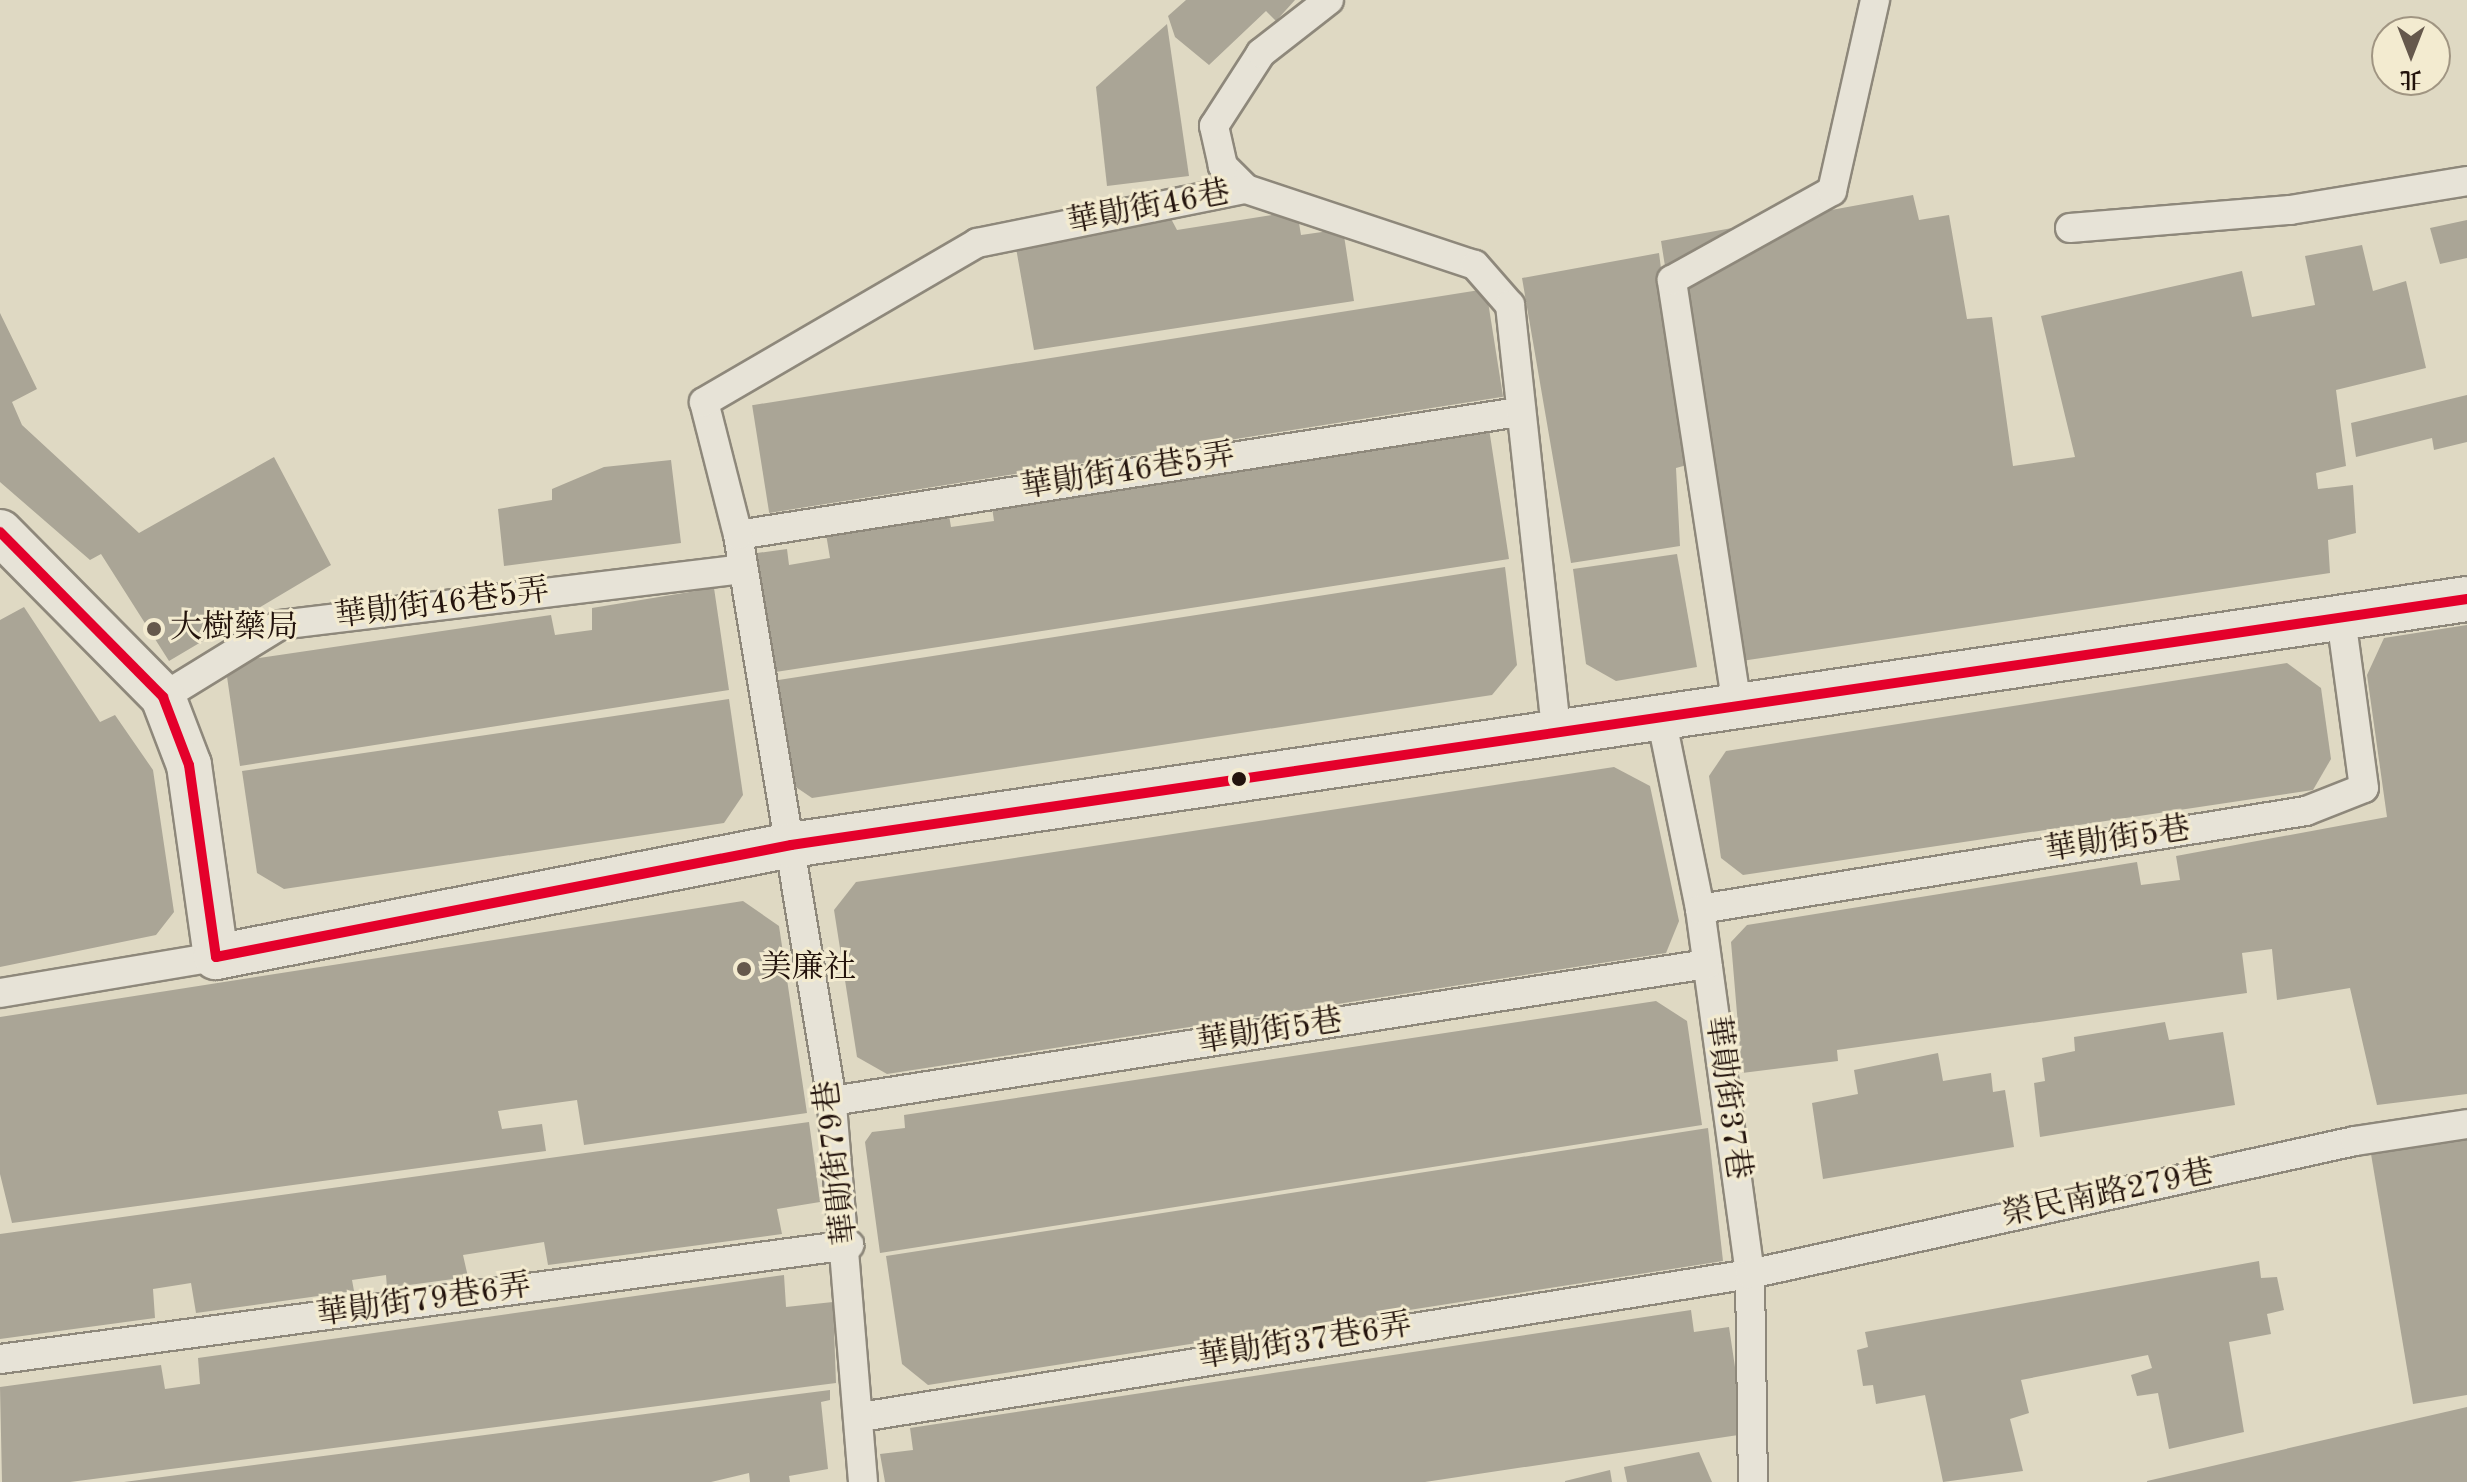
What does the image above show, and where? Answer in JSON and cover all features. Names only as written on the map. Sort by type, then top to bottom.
[{"type":"street","points":[[4,542],[163,697],[189,765],[216,957],[791,845],[1556,730],[2467,599]]},
{"type":"lane","points":[[1246,189],[1223,166],[1214,126],[1261,53],[1329,0]]},
{"type":"lane","points":[[1737,706],[1672,280],[1832,191],[1875,0]]},
{"type":"lane","points":[[2070,228],[2290,210],[2467,181]]},
{"type":"lane","name":"華勛街46巷","points":[[738,535],[704,402],[977,243],[1246,189],[1475,265],[1510,305],[1518,412],[1556,730]]},
{"type":"lane","name":"華勛街46巷5弄","points":[[738,535],[1518,412]]},
{"type":"lane","name":"華勛街79巷","points":[[738,535],[741,569],[791,845],[832,1101],[849,1245],[863,1482]]},
{"type":"lane","name":"華勛街46巷5弄","points":[[163,697],[280,625],[741,569]]},
{"type":"lane","name":"華勛街5巷","points":[[1700,909],[2306,811],[2364,788],[2341,618]]},
{"type":"lane","name":"華勛街37巷","points":[[1661,717],[1700,909],[1750,1274],[1753,1482]]},
{"type":"lane","points":[[0,993],[216,957]]},
{"type":"lane","name":"華勛街5巷","points":[[832,1101],[1707,964]]},
{"type":"lane","name":"榮民南路279巷","points":[[1750,1274],[2355,1141],[2467,1124]]},
{"type":"lane","name":"華勛街79巷6弄","points":[[0,1359],[849,1245]]},
{"type":"lane","name":"華勛街37巷6弄","points":[[861,1417],[1750,1274]]},
{"type":"building","points":[[1186,0],[1295,0],[1276,21],[1266,11],[1209,65],[1175,37],[1168,16]]},
{"type":"building","points":[[1167,24],[1189,176],[1107,186],[1096,87]]},
{"type":"building","points":[[1913,195],[1919,220],[1949,215],[1967,319],[1992,317],[2013,466],[2075,457],[2041,316],[2242,271],[2252,317],[2315,305],[2305,256],[2362,245],[2373,291],[2406,281],[2426,368],[2336,390],[2346,466],[2316,473],[2318,489],[2353,485],[2356,533],[2328,540],[2330,573],[1728,663],[1661,241]]},
{"type":"building","points":[[1297,211],[1301,235],[1343,229],[1354,301],[1034,350],[1016,248],[1168,213],[1177,230]]},
{"type":"building","points":[[2467,220],[2467,258],[2440,264],[2430,228]]},
{"type":"building","points":[[1659,253],[1687,465],[1676,468],[1680,546],[1571,563],[1522,278]]},
{"type":"building","points":[[1486,289],[1503,397],[769,513],[752,405]]},
{"type":"building","points":[[0,313],[37,389],[12,402],[22,425],[139,533],[274,457],[331,565],[169,661],[101,554],[90,560],[0,482]]},
{"type":"building","points":[[2467,395],[2467,442],[2434,450],[2432,438],[2356,457],[2351,423]]},
{"type":"building","points":[[1488,422],[1509,559],[769,673],[750,554],[787,549],[789,565],[830,558],[825,528],[948,509],[951,527],[994,521],[991,500]]},
{"type":"building","points":[[671,460],[681,543],[504,566],[498,509],[552,500],[552,489],[604,467]]},
{"type":"building","points":[[1677,554],[1697,667],[1616,681],[1586,664],[1573,569]]},
{"type":"building","points":[[1505,567],[1517,665],[1492,695],[812,798],[787,781],[772,681]]},
{"type":"building","points":[[714,588],[729,690],[240,766],[225,663],[551,615],[555,635],[592,630],[592,608]]},
{"type":"building","points":[[24,607],[100,722],[115,715],[153,770],[174,912],[156,935],[0,967],[0,620]]},
{"type":"building","points":[[2467,625],[2467,1094],[2377,1105],[2350,988],[2277,1000],[2272,949],[2242,953],[2247,993],[1837,1050],[1838,1061],[1742,1073],[1731,942],[1747,925],[2137,862],[2141,885],[2180,880],[2176,856],[2387,817],[2367,675],[2384,638]]},
{"type":"building","points":[[2287,663],[2321,688],[2331,759],[2313,790],[1743,875],[1721,858],[1709,776],[1726,751]]},
{"type":"building","points":[[729,699],[743,795],[724,823],[284,889],[257,873],[242,771]]},
{"type":"building","points":[[1614,767],[1650,786],[1679,921],[1666,953],[887,1074],[857,1057],[834,910],[856,882]]},
{"type":"building","points":[[743,901],[779,926],[807,1113],[584,1145],[577,1100],[498,1111],[502,1129],[542,1124],[546,1151],[12,1223],[0,1174],[0,1017]]},
{"type":"building","points":[[1656,1001],[1687,1021],[1702,1125],[880,1253],[865,1142],[872,1132],[905,1128],[904,1115]]},
{"type":"building","points":[[2165,1022],[2169,1040],[2223,1032],[2235,1105],[2040,1137],[2034,1083],[2045,1081],[2042,1058],[2075,1051],[2074,1037]]},
{"type":"building","points":[[1938,1053],[1943,1081],[1991,1073],[1993,1092],[2005,1090],[2014,1147],[1823,1179],[1812,1103],[1858,1094],[1854,1070]]},
{"type":"building","points":[[809,1122],[820,1202],[777,1209],[782,1234],[548,1265],[544,1242],[463,1255],[468,1277],[387,1288],[386,1275],[352,1280],[354,1291],[196,1313],[191,1283],[153,1289],[155,1318],[0,1339],[0,1234]]},
{"type":"building","points":[[1708,1128],[1723,1261],[928,1385],[902,1364],[886,1256]]},
{"type":"building","points":[[2467,1139],[2467,1395],[2413,1404],[2371,1154]]},
{"type":"building","points":[[2259,1261],[2261,1278],[2277,1277],[2284,1310],[2267,1314],[2271,1334],[2229,1342],[2244,1432],[2169,1449],[2158,1393],[2137,1396],[2131,1375],[2152,1368],[2148,1355],[2021,1380],[2029,1413],[2010,1419],[2023,1471],[1943,1482],[1925,1395],[1876,1404],[1873,1385],[1863,1386],[1857,1350],[1868,1347],[1865,1332]]},
{"type":"building","points":[[784,1275],[786,1307],[833,1302],[836,1383],[70,1482],[2,1482],[0,1387],[161,1365],[165,1389],[200,1384],[198,1358]]},
{"type":"building","points":[[1691,1310],[1694,1332],[1729,1327],[1745,1434],[1425,1482],[885,1482],[880,1454],[913,1450],[910,1428]]},
{"type":"building","points":[[830,1390],[830,1400],[821,1402],[828,1469],[789,1476],[790,1482],[750,1482],[749,1473],[711,1482],[124,1482]]},
{"type":"building","points":[[2467,1407],[2467,1482],[2147,1482],[2147,1481]]},
{"type":"building","points":[[1699,1452],[1712,1482],[1627,1482],[1624,1467]]},
{"type":"building","points":[[1610,1470],[1612,1482],[1565,1482],[1565,1481]]},
{"type":"transit line","points":[[0,532],[163,697],[189,765],[216,957],[791,845],[2467,599]]},
{"type":"place","name":"大樹藥局","points":[[154,629]]},
{"type":"place","name":"美廉社","points":[[744,969]]}]
